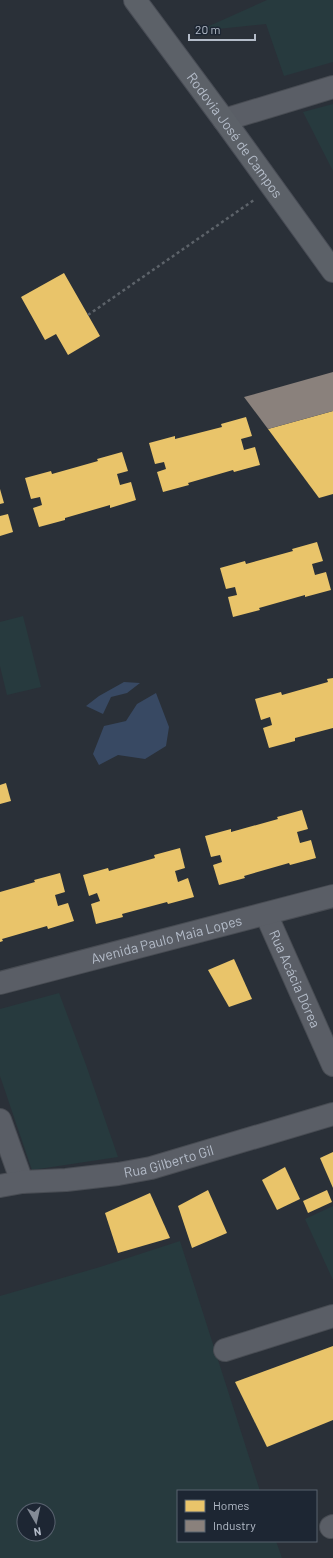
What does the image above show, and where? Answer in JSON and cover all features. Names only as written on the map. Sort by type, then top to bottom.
[{"type":"main road","name":"Rodovia José de Campos","points":[[136,1],[273,187],[325,248],[333,271]]},
{"type":"street","points":[[224,120],[333,87]]},
{"type":"street","name":"Avenida Paulo Maia Lopes","points":[[0,983],[333,896]]},
{"type":"street","name":"Rua Acácia Dórea","points":[[266,914],[333,1065]]},
{"type":"street","name":"Rua Gilberto Gil","points":[[0,1186],[22,1182],[66,1180],[111,1175],[151,1168],[333,1114]]},
{"type":"street","points":[[0,1120],[22,1182]]},
{"type":"street","points":[[225,1350],[333,1316]]},
{"type":"path","points":[[88,315],[273,187]]},
{"type":"green space","points":[[267,0],[333,0],[333,62],[284,76],[266,24],[198,31]]},
{"type":"green space","points":[[333,104],[333,171],[303,112]]},
{"type":"green space","points":[[23,616],[41,687],[7,695],[0,666],[0,622]]},
{"type":"green space","points":[[59,993],[118,1157],[32,1170],[0,1076],[0,1009]]},
{"type":"green space","points":[[333,1206],[333,1280],[305,1219]]},
{"type":"green space","points":[[180,1241],[260,1490],[177,1490],[177,1542],[276,1542],[282,1558],[0,1558],[0,1296],[100,1267]]},
{"type":"water","points":[[124,682],[140,683],[127,693],[111,697],[103,714],[86,706],[99,696]]},
{"type":"water","points":[[156,693],[169,727],[166,746],[145,759],[118,755],[99,765],[93,754],[104,726],[126,721],[137,704]]},
{"type":"building: Homes","points":[[64,273],[100,336],[68,355],[56,334],[45,340],[21,297]]},
{"type":"building: Homes","points":[[333,411],[333,494],[319,498],[268,429]]},
{"type":"building: Homes","points":[[246,417],[252,436],[241,439],[244,450],[255,447],[260,465],[234,472],[233,470],[163,492],[157,472],[166,469],[164,462],[155,464],[149,443],[175,436],[175,439],[222,427],[221,424]]},
{"type":"building: Homes","points":[[122,452],[128,471],[117,474],[120,485],[131,482],[136,500],[110,508],[110,505],[39,527],[33,508],[42,505],[40,497],[31,499],[25,478],[51,471],[52,474],[98,461],[97,459]]},
{"type":"building: Homes","points":[[0,489],[4,503],[0,504]]},
{"type":"building: Homes","points":[[8,514],[13,532],[0,536],[0,516]]},
{"type":"building: Homes","points":[[317,542],[323,561],[312,564],[315,575],[326,572],[331,590],[305,597],[305,595],[233,617],[228,597],[237,595],[235,587],[226,589],[220,568],[245,561],[246,564],[293,551],[292,549]]},
{"type":"building: Homes","points":[[333,678],[333,728],[295,738],[295,741],[269,748],[263,728],[272,725],[270,717],[261,720],[255,699],[281,692],[282,695],[328,682],[327,679]]},
{"type":"building: Homes","points":[[6,783],[11,801],[0,804],[0,785]]},
{"type":"building: Homes","points":[[302,810],[308,829],[297,832],[300,843],[311,840],[316,858],[290,865],[289,863],[219,885],[213,865],[222,862],[220,855],[211,857],[205,836],[231,829],[231,832],[278,819],[277,817]]},
{"type":"building: Homes","points":[[180,848],[185,868],[175,871],[178,882],[188,878],[194,897],[168,904],[167,902],[122,914],[123,917],[96,924],[91,904],[100,901],[97,893],[89,896],[83,875],[108,868],[109,871],[155,858],[154,855]]},
{"type":"building: Homes","points":[[60,873],[65,892],[55,895],[58,906],[68,903],[74,921],[48,929],[47,926],[2,939],[3,941],[0,942],[0,892]]},
{"type":"building: Homes","points":[[234,959],[252,999],[229,1007],[208,970]]},
{"type":"building: Homes","points":[[333,1152],[333,1188],[320,1158]]},
{"type":"building: Homes","points":[[285,1167],[300,1199],[277,1210],[262,1180]]},
{"type":"building: Homes","points":[[208,1190],[227,1233],[192,1248],[178,1206]]},
{"type":"building: Homes","points":[[327,1190],[332,1202],[308,1213],[303,1201]]},
{"type":"building: Homes","points":[[150,1193],[170,1238],[118,1253],[105,1213]]},
{"type":"building: Homes","points":[[333,1346],[333,1420],[267,1447],[235,1382]]},
{"type":"building: Industry","points":[[333,372],[333,411],[268,429],[244,397]]}]
